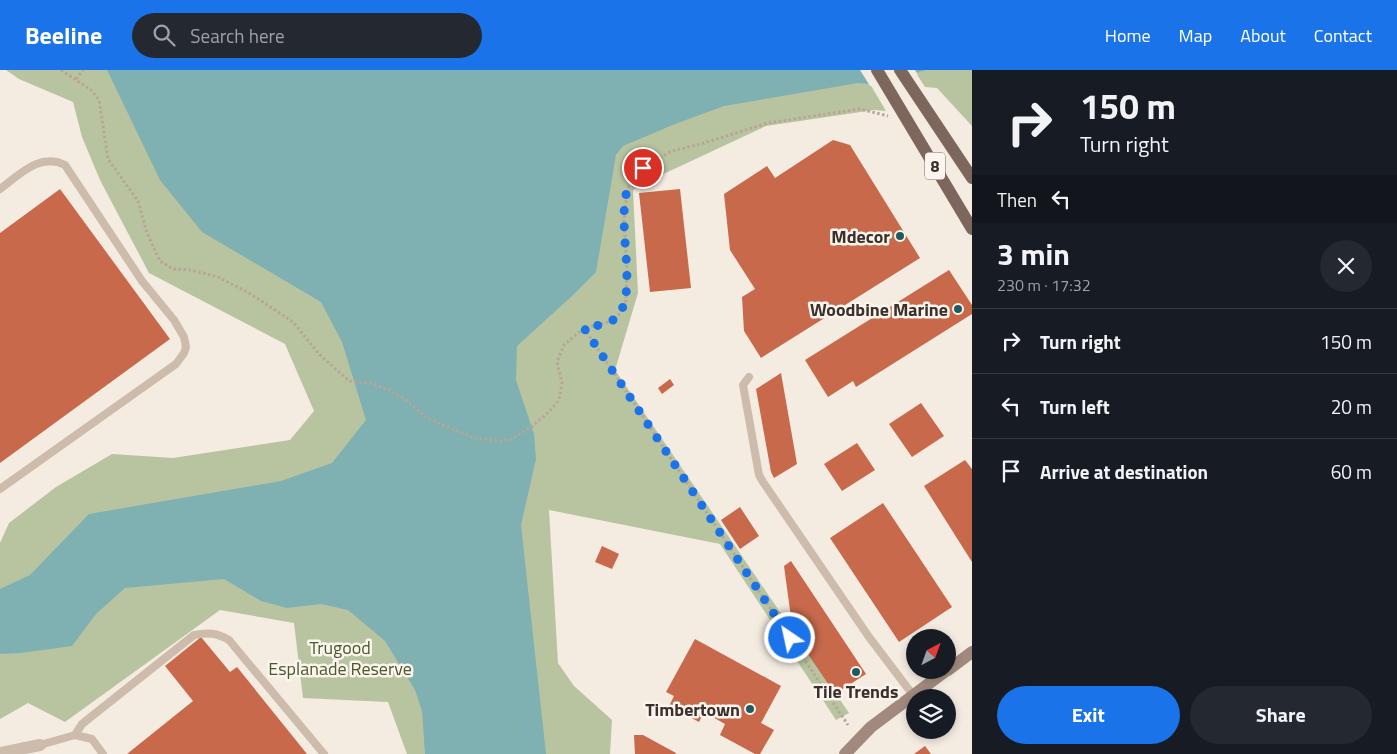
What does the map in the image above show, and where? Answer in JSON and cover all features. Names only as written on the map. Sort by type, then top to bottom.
[{"type":"main road","name":"8","points":[[877,70],[972,228]]},
{"type":"main road","name":"8","points":[[900,70],[914,94],[972,178]]},
{"type":"main road","points":[[956,664],[972,652]]},
{"type":"main road","points":[[921,689],[935,679]]},
{"type":"main road","points":[[845,754],[870,727],[906,700]]},
{"type":"street","points":[[0,753],[40,745]]},
{"type":"lane","points":[[0,189],[38,163],[56,160],[65,165],[142,281],[174,320],[184,337],[186,347],[176,364],[0,489]]},
{"type":"lane","points":[[749,377],[743,385],[759,475],[869,637],[908,689]]},
{"type":"lane","points":[[75,734],[82,724],[194,635],[206,633],[220,635],[229,640],[324,754]]},
{"type":"lane","points":[[40,745],[75,734],[92,739],[104,754]]},
{"type":"path","points":[[61,70],[91,90],[99,100],[108,159],[138,201],[148,233],[160,261],[173,269],[191,270],[218,277],[249,293],[293,322],[320,354],[349,381],[370,384],[388,390],[406,400],[426,417],[448,428],[475,438],[501,440],[511,438],[530,428],[550,411],[559,400],[562,383],[558,362],[564,346],[584,328],[612,321],[621,312],[626,300],[624,223],[627,191],[634,175],[672,151],[768,123],[860,109],[892,117]]},
{"type":"path","points":[[76,79],[83,70]]},
{"type":"path","points":[[584,328],[848,725]]},
{"type":"green space","name":"Trugood Esplanade Reserve","points":[[6,70],[972,70],[972,126],[937,88],[925,87],[916,73],[870,84],[886,111],[874,110],[766,126],[633,190],[638,293],[615,370],[849,713],[836,720],[720,544],[549,510],[558,663],[574,686],[612,720],[610,754],[407,754],[388,702],[303,698],[294,623],[220,610],[65,722],[28,703],[0,719],[0,543],[9,523],[56,487],[112,454],[173,458],[290,440],[314,411],[285,344],[149,273],[100,180],[82,137],[73,102],[19,79]]},
{"type":"water","points":[[107,70],[927,70],[869,84],[858,83],[724,106],[623,146],[616,155],[596,272],[517,346],[516,380],[534,434],[536,459],[521,525],[546,754],[425,754],[422,711],[415,690],[385,641],[348,610],[321,604],[287,608],[261,601],[224,579],[125,588],[96,614],[72,646],[0,654],[0,589],[30,575],[89,514],[281,481],[332,463],[366,420],[342,342],[321,302],[202,232],[160,180]]},
{"type":"pier","points":[[860,70],[915,70],[918,75],[870,86]]},
{"type":"building","points":[[833,140],[850,145],[920,258],[761,358],[744,331],[742,297],[755,289],[730,250],[724,194],[767,166],[775,178]]},
{"type":"building","points":[[60,189],[170,339],[0,463],[0,233]]},
{"type":"building","points":[[680,189],[691,288],[650,292],[639,193]]},
{"type":"building","points":[[949,270],[972,305],[972,314],[856,387],[853,381],[828,397],[805,360]]},
{"type":"building","points":[[781,373],[797,464],[774,478],[771,472],[756,389]]},
{"type":"building","points":[[670,379],[674,385],[662,394],[658,388]]},
{"type":"building","points":[[921,403],[944,436],[912,457],[889,424]]},
{"type":"building","points":[[857,443],[875,470],[842,491],[824,464]]},
{"type":"building","points":[[965,460],[972,469],[972,562],[924,486]]},
{"type":"building","points":[[883,503],[952,607],[919,629],[906,629],[906,637],[899,642],[830,538]]},
{"type":"building","points":[[740,507],[759,536],[740,549],[721,520]]},
{"type":"building","points":[[602,546],[619,554],[612,569],[595,562]]},
{"type":"building","points":[[791,561],[866,674],[835,694],[793,632],[784,566]]},
{"type":"building","points":[[201,637],[230,672],[237,667],[307,754],[127,754],[193,701],[165,666]]},
{"type":"building","points":[[695,639],[781,686],[761,723],[774,730],[760,754],[755,754],[720,735],[725,724],[704,712],[699,722],[669,706],[674,696],[666,692]]},
{"type":"building","points":[[634,735],[643,735],[676,754],[635,754]]},
{"type":"building","points":[[925,746],[931,754],[914,754]]},
{"type":"place","name":"Mdecor","points":[[900,236]]},
{"type":"place","name":"Woodbine Marine","points":[[958,309]]},
{"type":"place","name":"Tile Trends","points":[[856,672]]},
{"type":"place","name":"Timbertown","points":[[750,709]]},
{"type":"route","points":[[643,168],[634,175],[627,191],[624,223],[627,269],[626,300],[621,312],[612,321],[584,328],[790,638]]}]
